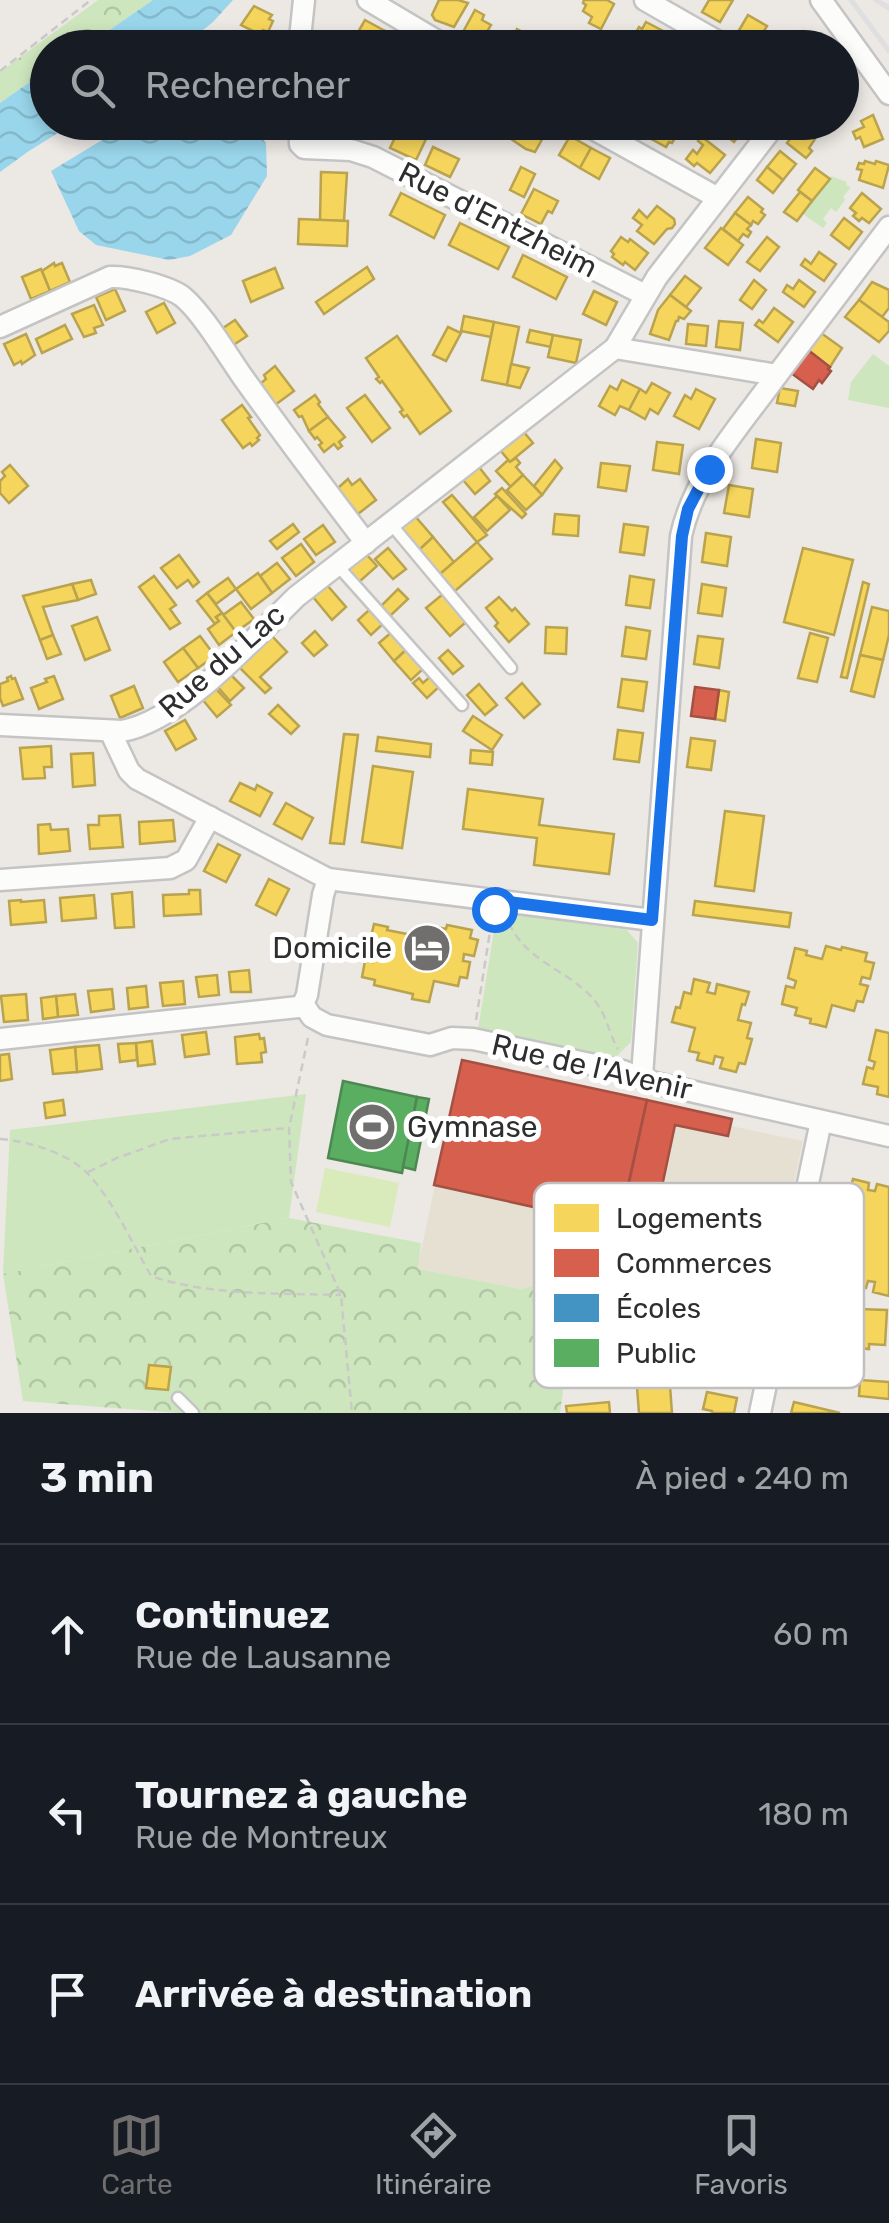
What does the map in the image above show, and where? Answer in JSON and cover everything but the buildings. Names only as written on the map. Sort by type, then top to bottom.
[{"type":"street","points":[[301,30],[304,0]]},
{"type":"street","points":[[368,0],[419,30]]},
{"type":"street","points":[[645,0],[698,30]]},
{"type":"street","points":[[822,0],[836,30]]},
{"type":"street","points":[[859,61],[889,94]]},
{"type":"street","name":"Rue d'Entzheim","points":[[300,140],[309,150],[352,150],[373,157],[645,295]]},
{"type":"street","points":[[614,140],[718,198]]},
{"type":"street","points":[[763,140],[645,295],[615,348],[777,375]]},
{"type":"street","points":[[641,1069],[684,522],[709,469],[889,226]]},
{"type":"street","points":[[0,327],[110,277],[122,276],[175,292],[184,298],[366,542]]},
{"type":"street","name":"Rue du Lac","points":[[0,725],[110,731],[136,728],[171,711],[296,597],[615,348]]},
{"type":"street","points":[[110,731],[129,771],[137,779],[328,880],[652,920]]},
{"type":"street","points":[[0,880],[170,868],[186,860],[210,817]]},
{"type":"street","points":[[0,1039],[308,1010],[307,995],[328,880]]},
{"type":"street","name":"Rue de l'Avenir","points":[[308,1010],[327,1026],[430,1045],[452,1038],[473,1040],[641,1069],[654,1083],[889,1136]]},
{"type":"street","points":[[808,1183],[821,1121]]},
{"type":"street","points":[[760,1413],[765,1388]]},
{"type":"lane","points":[[390,524],[511,668]]},
{"type":"lane","points":[[336,565],[462,704]]},
{"type":"lane","points":[[178,1398],[193,1413]]},
{"type":"path","points":[[52,30],[91,0]]},
{"type":"path","points":[[0,70],[30,47]]},
{"type":"path","points":[[473,1040],[494,909],[508,902],[509,922],[517,940],[578,985],[599,1006],[619,1050],[641,1069]]},
{"type":"path","points":[[308,1010],[289,1128],[291,1182],[341,1294],[352,1413]]},
{"type":"path","points":[[87,1173],[170,1139],[289,1128]]},
{"type":"path","points":[[0,1139],[15,1140],[62,1156],[87,1173],[151,1276],[181,1286],[341,1294]]},
{"type":"shaded area","points":[[462,1060],[732,1119],[731,1126],[803,1141],[794,1183],[534,1183],[534,1286],[522,1289],[417,1269]]},
{"type":"green space","points":[[98,0],[153,0],[110,30],[57,30]]},
{"type":"green space","points":[[30,50],[30,82],[0,103],[0,72]]},
{"type":"green space","points":[[831,176],[851,187],[836,212],[831,208],[823,219],[827,223],[823,228],[803,214]]},
{"type":"green space","points":[[873,354],[889,366],[889,408],[848,400],[851,382]]},
{"type":"green space","points":[[497,912],[627,930],[638,943],[631,1042],[613,1060],[478,1029]]},
{"type":"green space","points":[[306,1094],[289,1218],[3,1274],[10,1130]]},
{"type":"green space","points":[[325,1168],[399,1183],[390,1227],[316,1212]]},
{"type":"green space","points":[[289,1218],[421,1243],[418,1269],[521,1289],[534,1286],[534,1388],[563,1388],[560,1413],[179,1413],[23,1401],[3,1274]]},
{"type":"water","points":[[153,0],[233,0],[203,30],[110,30]]},
{"type":"water","points":[[30,82],[30,140],[47,140],[0,172],[0,103]]},
{"type":"water","points":[[102,140],[266,143],[267,176],[231,235],[190,256],[169,260],[96,245],[79,231],[51,171]]},
{"type":"railway","points":[[851,0],[889,51]]},
{"type":"railway","points":[[876,0],[889,8]]},
{"type":"place","name":"Domicile","points":[[427,948]]},
{"type":"place","name":"Gymnase","points":[[372,1127]]},
{"type":"route","points":[[494,909],[508,902],[652,920],[679,558],[688,509],[709,469]]}]
